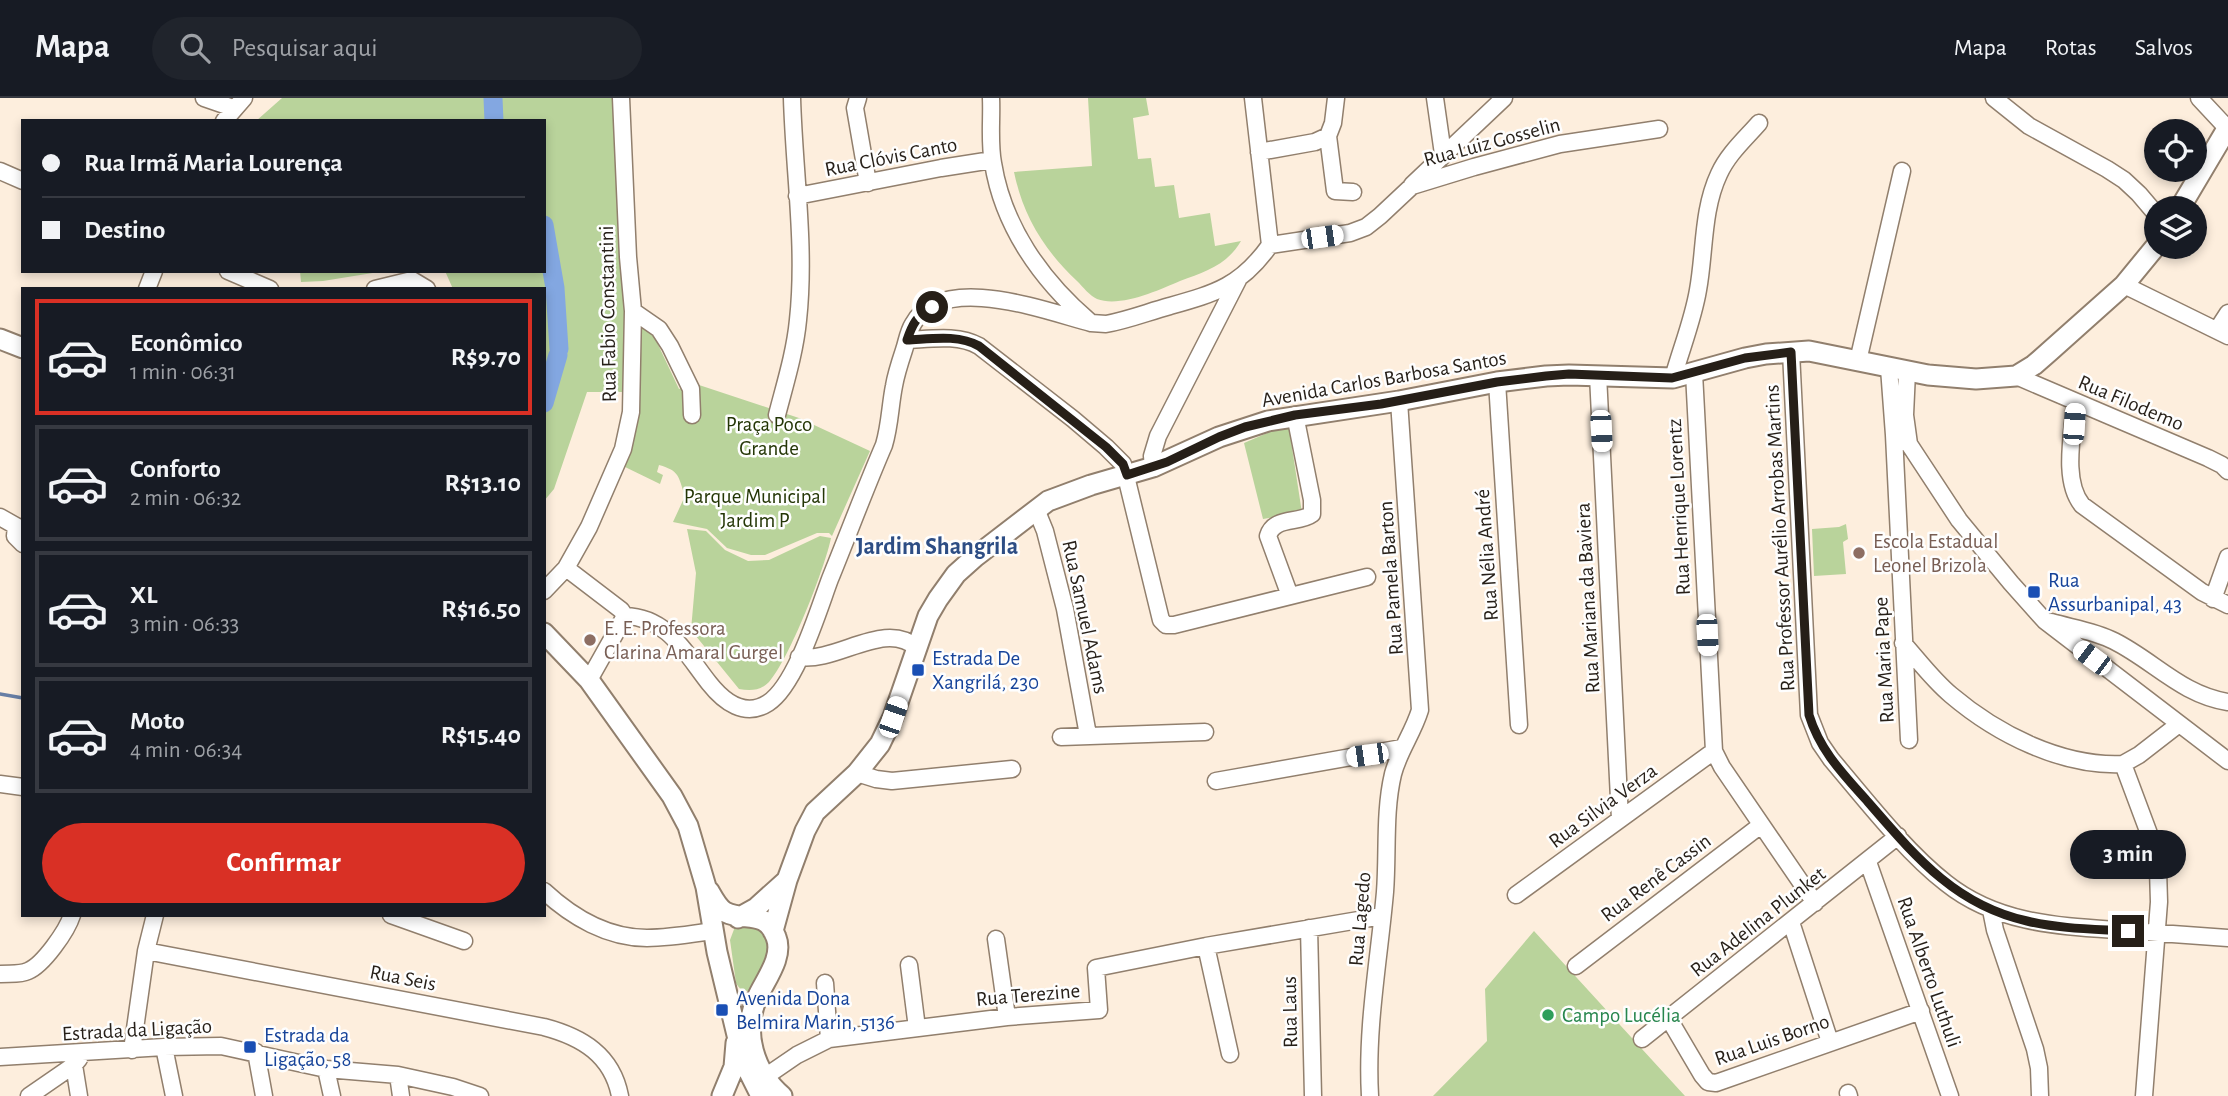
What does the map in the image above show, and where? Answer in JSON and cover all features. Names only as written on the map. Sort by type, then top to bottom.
[{"type":"main road","points":[[2187,196],[2228,128]]},
{"type":"main road","points":[[2016,376],[2034,365],[2124,285],[2145,259]]},
{"type":"main road","points":[[0,339],[21,347]]},
{"type":"main road","name":"Avenida Carlos Barbosa Santos","points":[[773,931],[787,880],[805,831],[816,812],[857,774],[880,744],[893,717],[928,616],[956,574],[1048,500],[1153,467],[1245,427],[1295,415],[1399,401],[1497,382],[1546,376],[1672,378],[1745,358],[1791,352],[1810,352],[1898,370],[1976,379],[2016,376]]},
{"type":"main road","points":[[546,637],[589,680],[671,796],[688,826],[706,887],[737,1035],[759,1078],[782,1096]]},
{"type":"main road","points":[[715,938],[732,921],[743,916],[787,880]]},
{"type":"main road","points":[[706,887],[722,910],[759,918],[778,940],[778,951],[752,1016],[750,1031],[759,1078]]},
{"type":"main road","points":[[726,989],[740,999],[758,996]]},
{"type":"main road","points":[[722,1096],[734,1067],[737,1035]]},
{"type":"main road","points":[[733,1096],[759,1078]]},
{"type":"street","points":[[204,98],[233,109]]},
{"type":"street","name":"Rua Fabio Constantini","points":[[546,589],[566,568],[589,527],[626,440],[631,412],[633,311],[621,98]]},
{"type":"street","points":[[777,415],[798,322],[801,252],[792,98]]},
{"type":"street","points":[[858,98],[856,115],[869,183]]},
{"type":"street","points":[[991,98],[992,160],[1001,199],[1013,229],[1045,275],[1091,323]]},
{"type":"street","points":[[1153,467],[1152,456],[1158,436],[1238,280],[1270,245],[1253,98]]},
{"type":"street","points":[[1336,98],[1333,123],[1328,136],[1335,191],[1353,192]]},
{"type":"street","points":[[1435,98],[1443,154]]},
{"type":"street","points":[[1412,186],[1504,98]]},
{"type":"street","points":[[1994,98],[2029,126],[2108,169],[2144,200]]},
{"type":"street","points":[[2199,98],[2228,128]]},
{"type":"street","points":[[1672,378],[1698,294],[1712,192],[1719,173],[1730,156],[1759,123]]},
{"type":"street","name":"Rua Luiz Gosselin","points":[[1270,245],[1350,233],[1366,227],[1412,186],[1560,144],[1659,129]]},
{"type":"street","points":[[1259,152],[1315,142],[1328,136]]},
{"type":"street","name":"Rua Clóvis Canto","points":[[797,196],[992,160]]},
{"type":"street","points":[[0,171],[21,180]]},
{"type":"street","points":[[1858,361],[1902,172]]},
{"type":"street","points":[[233,273],[266,287]]},
{"type":"street","points":[[566,568],[621,610],[625,616],[648,619],[663,628],[682,647],[721,697],[739,708],[761,706],[784,687],[799,657],[884,445],[895,378],[913,323],[923,312],[941,303],[966,298],[991,298],[1091,323],[1116,322],[1200,298],[1238,280]]},
{"type":"street","points":[[398,287],[420,285]]},
{"type":"street","points":[[2124,285],[2222,333],[2228,313]]},
{"type":"street","points":[[633,311],[659,329],[670,345],[691,389],[692,415]]},
{"type":"street","points":[[907,340],[954,339],[979,346],[1106,447],[1123,464],[1161,620],[1166,625],[1367,577]]},
{"type":"street","name":"Rua Professor Aurélio Arrobas Martins","points":[[1791,352],[1809,715],[1819,743],[1830,759],[1898,836],[1945,883],[1961,895],[1991,910],[2047,925],[2228,938]]},
{"type":"street","points":[[1898,370],[1909,444],[1959,520],[2011,583],[2045,621],[2179,724],[2228,766]]},
{"type":"street","name":"Rua Maria Pape","points":[[1898,370],[1895,453],[1909,740]]},
{"type":"street","name":"Rua Henrique Lorentz","points":[[1694,373],[1714,751],[1722,767],[1815,903]]},
{"type":"street","name":"Rua Mariana da Baviera","points":[[1598,375],[1620,819]]},
{"type":"street","name":"Rua Filodemo","points":[[2016,376],[2208,458],[2228,471]]},
{"type":"street","name":"Rua Nélia André","points":[[1497,382],[1519,725]]},
{"type":"street","name":"Rua Pamela Barton","points":[[1399,401],[1420,694],[1420,710],[1416,723],[1402,748]]},
{"type":"street","points":[[2075,403],[2071,472],[2072,486],[2082,505],[2145,552],[2221,602],[2228,557]]},
{"type":"street","points":[[1290,596],[1268,536],[1275,525],[1307,518],[1312,514],[1312,500],[1295,415]]},
{"type":"street","points":[[1895,453],[1909,444]]},
{"type":"street","name":"Rua Samuel Adams","points":[[1036,509],[1045,531],[1065,609],[1088,735]]},
{"type":"street","points":[[0,517],[19,528]]},
{"type":"street","points":[[589,680],[625,616]]},
{"type":"street","points":[[2045,621],[2113,640],[2182,686],[2199,695],[2228,702]]},
{"type":"street","points":[[799,657],[824,655],[888,637],[904,639],[917,648]]},
{"type":"street","points":[[1903,643],[1950,694],[2001,729],[2049,753],[2109,763],[2125,770],[2154,848],[2158,869],[2144,1096]]},
{"type":"street","points":[[2125,770],[2139,755],[2179,724]]},
{"type":"street","points":[[1062,737],[1205,732]]},
{"type":"street","points":[[1216,781],[1402,748]]},
{"type":"street","name":"Rua Lagedo","points":[[1370,1096],[1372,1024],[1389,801],[1393,774],[1402,748]]},
{"type":"street","name":"Rua Silvia Verza","points":[[1516,895],[1714,751]]},
{"type":"street","points":[[857,774],[892,781],[1012,769]]},
{"type":"street","points":[[0,784],[21,787]]},
{"type":"street","name":"Rua Renê Cassin","points":[[1576,966],[1761,825]]},
{"type":"street","name":"Rua Adelina Plunket","points":[[1642,1039],[1898,836]]},
{"type":"street","name":"Rua Alberto Luthuli","points":[[1868,862],[1950,1096]]},
{"type":"street","points":[[546,893],[585,923],[613,932],[646,938],[715,938]]},
{"type":"street","points":[[1991,910],[1995,930],[2035,1049],[2040,1096]]},
{"type":"street","name":"Rua Terezine","points":[[759,1078],[829,1039],[1007,1017],[1099,1010],[1096,968],[1382,916]]},
{"type":"street","points":[[0,974],[22,973],[33,968],[52,948],[71,917]]},
{"type":"street","points":[[132,1050],[146,951],[154,917]]},
{"type":"street","points":[[397,917],[464,941]]},
{"type":"street","points":[[1791,922],[1830,1042]]},
{"type":"street","name":"Rua Laus","points":[[1309,928],[1314,1096]]},
{"type":"street","points":[[996,939],[1007,1017]]},
{"type":"street","points":[[1206,946],[1230,1054]]},
{"type":"street","name":"Rua Seis","points":[[146,951],[567,1033],[600,1054],[611,1068],[620,1096]]},
{"type":"street","points":[[909,965],[916,1028]]},
{"type":"street","points":[[825,983],[829,1039]]},
{"type":"street","name":"Rua Luis Borno","points":[[1669,1019],[1702,1075],[1708,1082],[1716,1083],[1921,1012]]},
{"type":"street","name":"Estrada da Ligação","points":[[0,1057],[79,1059],[164,1047],[221,1046],[326,1069],[398,1075],[480,1096]]},
{"type":"street","points":[[164,1047],[174,1096]]},
{"type":"street","points":[[256,1052],[264,1096]]},
{"type":"street","points":[[29,1096],[79,1059]]},
{"type":"street","points":[[79,1059],[79,1096]]},
{"type":"street","points":[[326,1069],[332,1096]]},
{"type":"street","points":[[398,1075],[401,1096]]},
{"type":"green space","points":[[282,98],[613,98],[627,326],[624,392],[587,392],[554,489],[546,499],[546,287],[452,287],[446,273],[546,273],[546,119],[258,119]]},
{"type":"green space","points":[[1088,98],[1146,98],[1149,115],[1133,118],[1138,159],[1151,158],[1155,187],[1174,185],[1179,218],[1210,213],[1215,246],[1241,241],[1222,262],[1151,293],[1128,300],[1106,301],[1094,298],[1054,257],[1029,218],[1014,172],[1092,166]]},
{"type":"green space","points":[[300,273],[373,273],[323,281],[301,282]]},
{"type":"green space","name":"Parque Municipal Jardim P","points":[[642,321],[654,336],[679,389],[693,383],[799,418],[870,451],[832,536],[829,533],[817,533],[765,555],[751,555],[727,548],[707,529],[673,522],[685,496],[675,472],[659,465],[657,472],[663,475],[660,484],[623,466],[635,324]]},
{"type":"green space","points":[[1289,428],[1302,513],[1263,519],[1244,443],[1272,431]]},
{"type":"green space","points":[[1846,524],[1848,539],[1843,542],[1846,574],[1814,576],[1812,529]]},
{"type":"green space","name":"Parque Municipal Jardim P","points":[[687,529],[706,531],[725,550],[748,561],[769,560],[820,536],[831,538],[796,635],[777,671],[769,682],[758,689],[739,689],[691,630],[696,573]]},
{"type":"green space","points":[[748,919],[776,943],[750,991],[745,991],[736,983],[730,940],[736,924]]},
{"type":"green space","name":"Campo Lucélia","points":[[1534,931],[1685,1096],[1433,1096],[1487,1041],[1485,989]]},
{"type":"waterway","points":[[493,98],[494,119]]},
{"type":"waterway","points":[[546,236],[555,288],[559,349]]},
{"type":"waterway","points":[[546,396],[558,355]]},
{"type":"waterway","points":[[0,694],[21,698]]},
{"type":"place","name":"Escola Estadual Leonel Brizola","points":[[1859,553]]},
{"type":"place","name":"Rua Assurbanipal, 43","points":[[2034,592]]},
{"type":"place","name":"E. E. Professora Clarina Amaral Gurgel","points":[[590,640]]},
{"type":"place","name":"Estrada De Xangrilá, 230","points":[[918,670]]},
{"type":"place","name":"Avenida Dona Belmira Marin, 5136","points":[[722,1010]]},
{"type":"place","name":"Campo Lucélia","points":[[1548,1015]]},
{"type":"place","name":"Estrada da Ligação, 58","points":[[250,1047]]},
{"type":"district","name":"Jardim Shangrila","points":[[937,547]]},
{"type":"route","points":[[932,307],[913,323],[907,340],[954,339],[979,346],[1073,418],[1123,464],[1127,475],[1167,462],[1245,427],[1295,415],[1381,404],[1497,382],[1546,376],[1569,374],[1659,379],[1682,377],[1745,358],[1791,352],[1809,715],[1819,743],[1898,836],[1931,870],[1961,895],[1991,910],[2029,922],[2128,931]]},
{"type":"park label","name":"Praça Poco Grande","points":[[769,436]]}]
